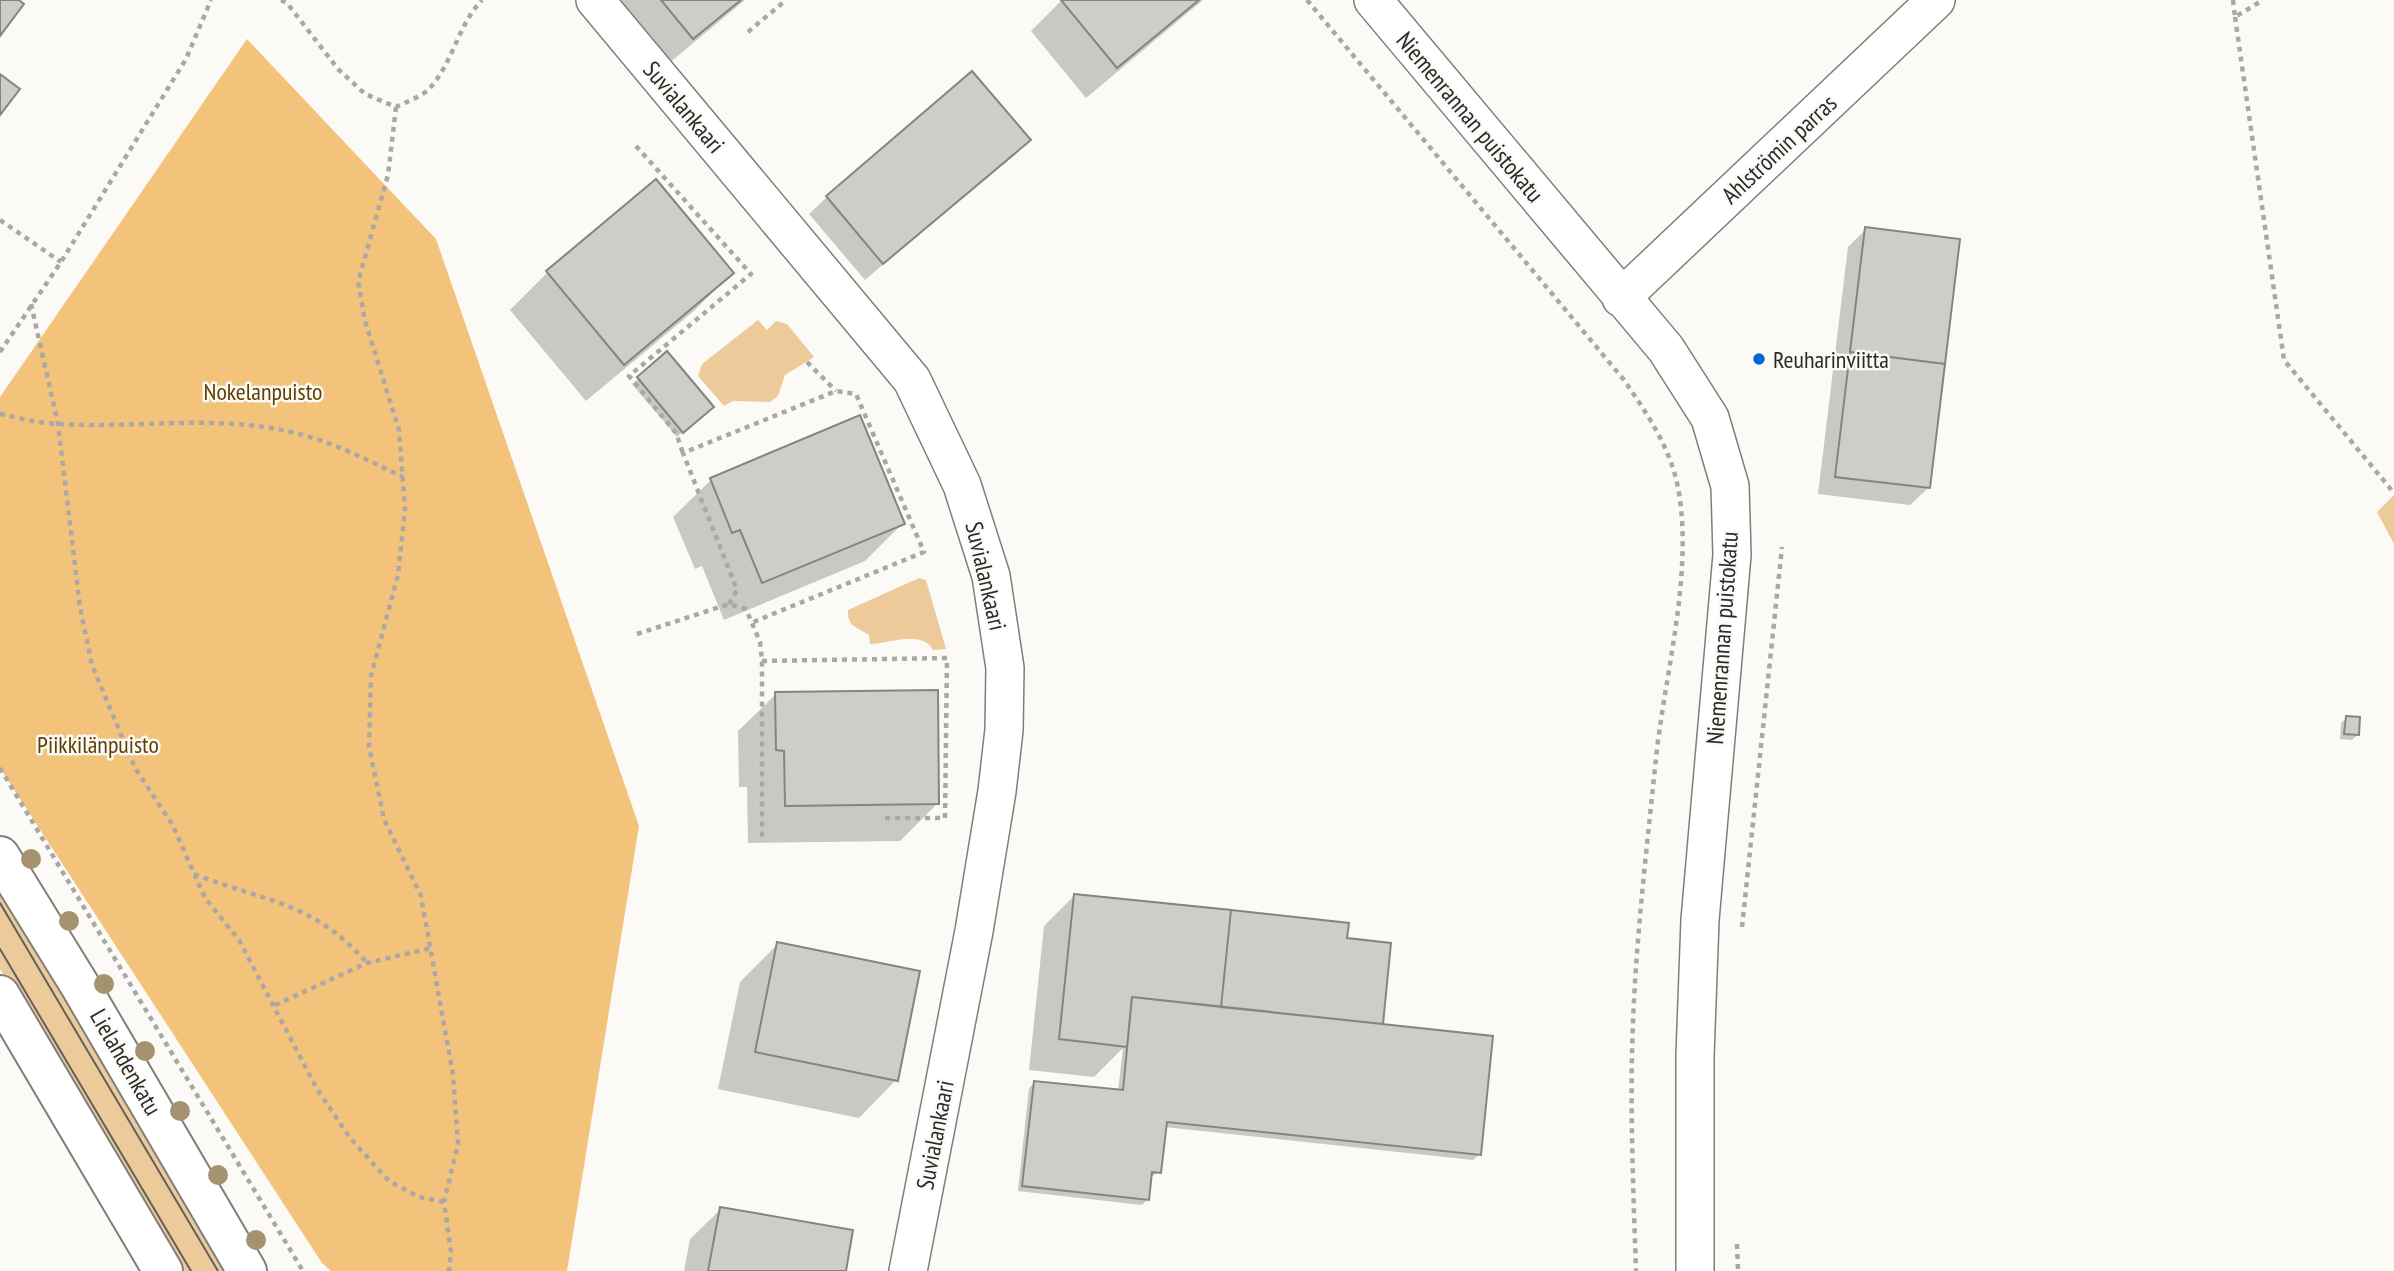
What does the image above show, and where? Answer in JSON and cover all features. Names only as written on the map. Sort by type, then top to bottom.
[{"type":"main road","name":"Lielahdenkatu","points":[[0,856],[79,984],[247,1271]]},
{"type":"main road","points":[[0,995],[163,1271]]},
{"type":"street","name":"Suvialankaari","points":[[595,0],[912,380],[962,485],[991,576],[1005,668],[1004,730],[997,791],[974,932],[908,1271]]},
{"type":"street","name":"Niemenrannan puistokatu","points":[[1373,0],[1666,349],[1710,418],[1730,486],[1732,555],[1700,920],[1695,1056],[1695,1271]]},
{"type":"street","name":"Ahlströmin parras","points":[[1621,298],[1936,0]]},
{"type":"path","points":[[0,352],[61,262],[186,59],[211,0]]},
{"type":"path","points":[[281,0],[287,3],[338,69],[365,94],[396,107],[428,91],[444,69],[457,38],[482,0]]},
{"type":"path","points":[[748,32],[786,0]]},
{"type":"path","points":[[1307,0],[1624,380],[1655,426],[1670,457],[1679,493],[1682,545],[1656,754],[1634,1000],[1631,1122],[1636,1271]]},
{"type":"path","points":[[2233,0],[2284,360],[2394,492]]},
{"type":"path","points":[[2235,17],[2263,0]]},
{"type":"path","points":[[396,107],[388,175],[358,282],[365,321],[399,430],[405,509],[398,575],[372,676],[369,747],[384,819],[421,896],[453,1076],[458,1144],[444,1202],[451,1252],[449,1271]]},
{"type":"path","points":[[636,146],[751,274],[629,376],[676,433],[737,590],[729,604]]},
{"type":"path","points":[[0,220],[61,262]]},
{"type":"path","points":[[31,304],[58,424],[80,607],[92,665],[135,768],[172,824],[205,898],[239,940],[317,1089],[350,1138],[390,1181],[419,1197],[444,1202]]},
{"type":"path","points":[[807,362],[836,391]]},
{"type":"path","points":[[683,453],[836,391],[856,394],[924,552],[751,623]]},
{"type":"path","points":[[0,414],[58,424],[188,423],[266,427],[299,434],[337,447],[403,477]]},
{"type":"path","points":[[1741,941],[1782,547]]},
{"type":"path","points":[[637,634],[729,604],[746,609],[760,642],[762,661],[762,837]]},
{"type":"path","points":[[762,661],[947,658],[945,818],[881,818]]},
{"type":"path","points":[[0,768],[303,1271]]},
{"type":"path","points":[[194,874],[313,915],[349,943],[367,963]]},
{"type":"path","points":[[275,1005],[367,963],[431,948]]},
{"type":"path","points":[[1737,1234],[1738,1271]]},
{"type":"shaded area","points":[[758,320],[767,330],[776,321],[787,324],[814,357],[785,375],[778,396],[770,402],[733,401],[724,406],[698,376],[702,364]]},
{"type":"shaded area","points":[[2394,495],[2394,544],[2377,512]]},
{"type":"shaded area","points":[[919,578],[926,580],[946,649],[933,650],[921,640],[913,639],[870,644],[869,635],[849,620],[848,610]]},
{"type":"shaded area","points":[[0,881],[231,1271],[178,1271],[0,969]]},
{"type":"green space","name":"Nokelanpuisto","points":[[247,39],[436,239],[639,826],[567,1271],[331,1271],[322,1263],[0,768],[0,397]]},
{"type":"building","points":[[0,0],[19,0],[24,4],[0,36]]},
{"type":"building","points":[[661,0],[741,0],[693,39]]},
{"type":"building","points":[[1061,0],[1199,0],[1117,68]]},
{"type":"building","points":[[972,71],[1031,140],[883,264],[826,196]]},
{"type":"building","points":[[0,74],[20,89],[0,115]]},
{"type":"building","points":[[656,179],[734,273],[624,365],[546,271]]},
{"type":"building","points":[[1865,227],[1960,239],[1945,364],[1850,352]]},
{"type":"building","points":[[667,351],[714,407],[683,433],[637,377]]},
{"type":"building","points":[[1850,352],[1945,364],[1930,488],[1835,477]]},
{"type":"building","points":[[860,415],[905,524],[762,583],[740,530],[732,533],[710,478]]},
{"type":"building","points":[[938,690],[939,804],[785,806],[784,751],[776,750],[775,692]]},
{"type":"building","points":[[2346,716],[2360,717],[2359,735],[2344,734]]},
{"type":"building","points":[[1074,894],[1231,910],[1221,1007],[1132,997],[1127,1047],[1059,1039]]},
{"type":"building","points":[[1231,910],[1349,923],[1347,938],[1391,943],[1383,1024],[1221,1007]]},
{"type":"building","points":[[777,942],[920,971],[898,1081],[755,1052]]},
{"type":"building","points":[[1132,997],[1493,1036],[1481,1155],[1167,1122],[1161,1173],[1152,1172],[1149,1200],[1022,1186],[1034,1081],[1123,1090]]},
{"type":"building","points":[[720,1207],[853,1230],[846,1271],[708,1271]]},
{"type":"tram line","points":[[0,903],[218,1271]]},
{"type":"tram line","points":[[0,949],[191,1271]]},
{"type":"place","name":"Reuharinviitta","points":[[1759,359]]},
{"type":"park label","name":"Piikkilänpuisto","points":[[98,744]]}]
